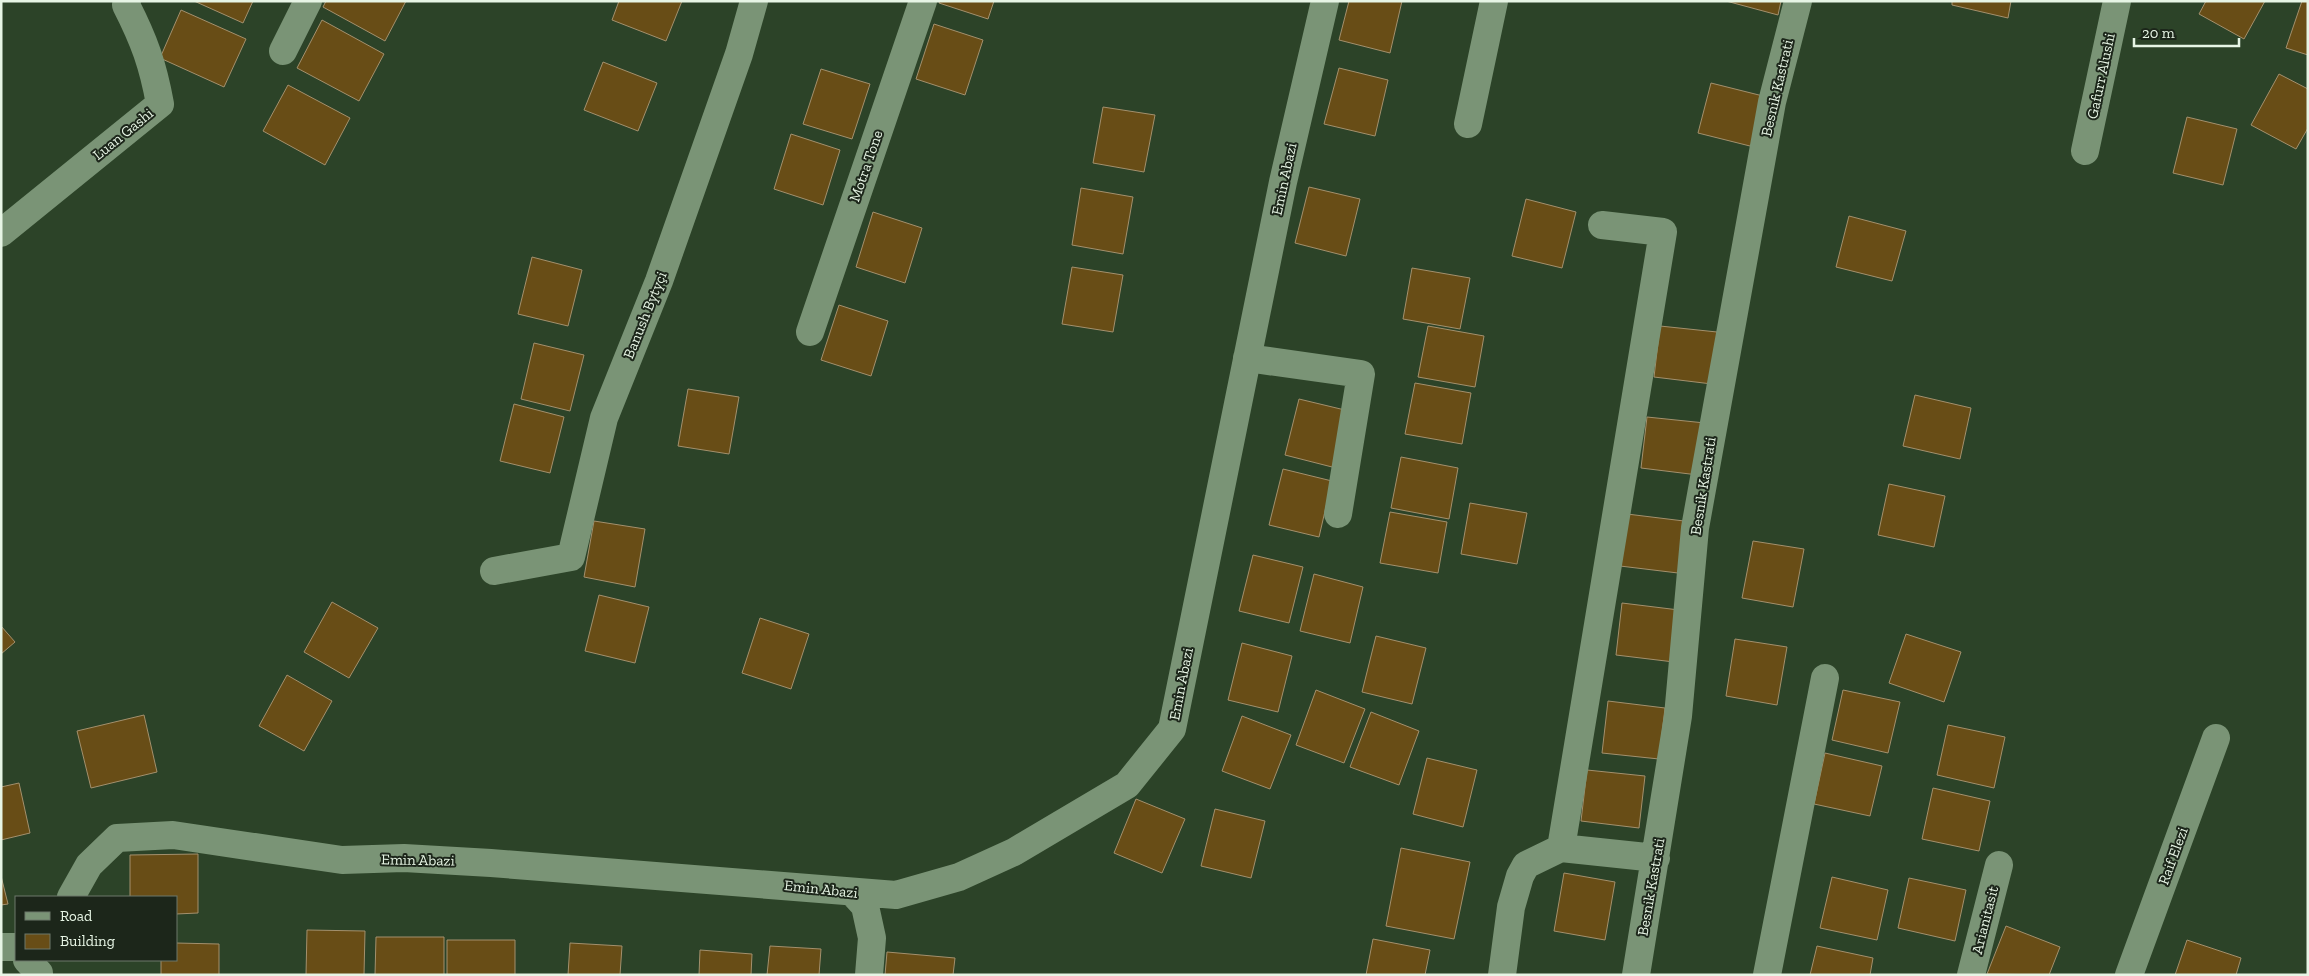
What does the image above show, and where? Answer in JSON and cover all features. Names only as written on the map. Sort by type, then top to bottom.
[{"type":"street","name":"Luan Gashi","points":[[1,233],[160,104],[153,66],[142,36],[126,5],[127,1]]},
{"type":"street","points":[[283,52],[308,1]]},
{"type":"street","name":"Banush Bytyçi","points":[[494,571],[571,557],[604,418],[659,281],[739,54],[754,1]]},
{"type":"street","name":"Motra Tone","points":[[810,332],[922,1]]},
{"type":"street","name":"Emin Abazi","points":[[72,896],[88,865],[118,838],[173,835],[342,860],[404,858],[491,862],[896,895],[959,877],[1014,852],[1127,785],[1172,729],[1283,182],[1325,1]]},
{"type":"street","points":[[1468,124],[1494,1]]},
{"type":"street","name":"Besnik Kastrati","points":[[1636,975],[1678,716],[1695,528],[1772,102],[1798,1]]},
{"type":"street","name":"Gafurr Alushi","points":[[2084,151],[2117,1]]},
{"type":"street","points":[[1561,848],[1663,232],[1602,225]]},
{"type":"street","points":[[1247,358],[1361,374],[1338,514]]},
{"type":"street","points":[[1767,975],[1825,678]]},
{"type":"street","name":"Raif Elezi","points":[[2129,975],[2216,738]]},
{"type":"street","points":[[1502,975],[1511,907],[1520,876],[1526,865],[1561,848],[1656,858]]},
{"type":"street","name":"Arianitasit","points":[[1971,975],[1999,865]]},
{"type":"street","points":[[853,892],[866,906],[872,938],[869,975]]},
{"type":"street","points":[[1,947],[15,947]]},
{"type":"building","points":[[194,1],[253,1],[243,23]]},
{"type":"building","points":[[326,1],[406,1],[385,41],[323,7]]},
{"type":"building","points":[[619,1],[682,1],[666,41],[612,20]]},
{"type":"building","points":[[940,1],[994,1],[988,19],[939,3]]},
{"type":"building","points":[[1349,1],[1402,1],[1390,53],[1339,40]]},
{"type":"building","points":[[1726,1],[1781,1],[1778,15]]},
{"type":"building","points":[[1952,1],[2011,1],[2008,18],[1952,5]]},
{"type":"building","points":[[2206,1],[2265,1],[2244,39],[2199,14]]},
{"type":"building","points":[[2302,1],[2308,1],[2308,55],[2286,48]]},
{"type":"building","points":[[181,10],[246,39],[224,87],[160,58]]},
{"type":"building","points":[[322,20],[384,54],[359,101],[297,68]]},
{"type":"building","points":[[934,24],[983,40],[965,95],[916,79]]},
{"type":"building","points":[[603,62],[657,83],[638,131],[584,110]]},
{"type":"building","points":[[1339,68],[1388,80],[1375,136],[1324,124]]},
{"type":"building","points":[[821,69],[870,84],[852,139],[803,124]]},
{"type":"building","points":[[2279,74],[2308,89],[2308,128],[2296,149],[2251,125]]},
{"type":"building","points":[[1711,83],[1767,97],[1754,147],[1698,133]]},
{"type":"building","points":[[288,85],[350,118],[325,165],[263,131]]},
{"type":"building","points":[[1103,107],[1155,115],[1144,172],[1093,163]]},
{"type":"building","points":[[2187,117],[2237,129],[2223,185],[2173,173]]},
{"type":"building","points":[[791,134],[840,150],[823,205],[774,189]]},
{"type":"building","points":[[1309,187],[1360,199],[1346,256],[1295,243]]},
{"type":"building","points":[[1081,188],[1133,197],[1123,254],[1072,245]]},
{"type":"building","points":[[1526,199],[1576,212],[1562,268],[1512,256]]},
{"type":"building","points":[[873,212],[922,228],[905,283],[856,267]]},
{"type":"building","points":[[1849,216],[1906,231],[1892,281],[1836,267]]},
{"type":"building","points":[[532,257],[582,270],[568,326],[518,314]]},
{"type":"building","points":[[1072,267],[1123,275],[1113,332],[1062,324]]},
{"type":"building","points":[[1412,268],[1470,278],[1460,329],[1403,319]]},
{"type":"building","points":[[839,305],[888,321],[871,376],[821,360]]},
{"type":"building","points":[[1428,326],[1484,336],[1475,387],[1418,377]]},
{"type":"building","points":[[1660,326],[1717,332],[1712,384],[1654,377]]},
{"type":"building","points":[[534,343],[584,355],[570,411],[521,399]]},
{"type":"building","points":[[1415,383],[1471,393],[1462,444],[1405,434]]},
{"type":"building","points":[[688,389],[739,397],[729,454],[678,446]]},
{"type":"building","points":[[1915,395],[1971,408],[1960,459],[1903,446]]},
{"type":"building","points":[[1299,399],[1349,411],[1336,468],[1285,455]]},
{"type":"building","points":[[514,404],[564,417],[550,473],[500,461]]},
{"type":"building","points":[[1647,417],[1705,423],[1698,475],[1641,468]]},
{"type":"building","points":[[1401,457],[1458,468],[1449,519],[1391,508]]},
{"type":"building","points":[[1283,469],[1332,481],[1319,537],[1269,525]]},
{"type":"building","points":[[1889,484],[1945,496],[1934,547],[1878,535]]},
{"type":"building","points":[[1470,503],[1527,513],[1517,564],[1461,554]]},
{"type":"building","points":[[1390,512],[1447,522],[1438,573],[1380,563]]},
{"type":"building","points":[[1627,514],[1684,521],[1678,573],[1620,566]]},
{"type":"building","points":[[594,521],[645,529],[635,587],[584,577]]},
{"type":"building","points":[[1753,541],[1804,549],[1793,607],[1742,598]]},
{"type":"building","points":[[1253,555],[1303,567],[1289,623],[1239,611]]},
{"type":"building","points":[[1314,574],[1363,587],[1350,643],[1300,631]]},
{"type":"building","points":[[599,595],[649,607],[635,663],[585,651]]},
{"type":"building","points":[[332,602],[378,628],[349,678],[304,652]]},
{"type":"building","points":[[1622,603],[1679,610],[1674,662],[1616,655]]},
{"type":"building","points":[[760,618],[809,634],[791,689],[742,673]]},
{"type":"building","points":[[1,626],[15,642],[1,654]]},
{"type":"building","points":[[1906,634],[1961,652],[1944,702],[1889,683]]},
{"type":"building","points":[[1376,636],[1426,648],[1412,704],[1362,692]]},
{"type":"building","points":[[1735,639],[1787,647],[1777,705],[1726,696]]},
{"type":"building","points":[[1242,643],[1292,656],[1278,712],[1228,700]]},
{"type":"building","points":[[287,675],[332,701],[304,751],[259,726]]},
{"type":"building","points":[[1316,690],[1365,709],[1344,763],[1296,745]]},
{"type":"building","points":[[1843,690],[1900,702],[1888,753],[1832,740]]},
{"type":"building","points":[[1608,701],[1665,708],[1659,759],[1602,753]]},
{"type":"building","points":[[1371,712],[1419,731],[1399,785],[1350,767]]},
{"type":"building","points":[[144,715],[157,772],[91,788],[77,731]]},
{"type":"building","points":[[1242,716],[1291,735],[1270,789],[1222,771]]},
{"type":"building","points":[[1948,725],[2005,737],[1994,788],[1937,775]]},
{"type":"building","points":[[1825,753],[1882,766],[1870,816],[1814,804]]},
{"type":"building","points":[[1427,758],[1477,770],[1463,827],[1413,814]]},
{"type":"building","points":[[1587,770],[1645,776],[1639,828],[1581,821]]},
{"type":"building","points":[[19,783],[30,833],[1,840],[1,787]]},
{"type":"building","points":[[1933,788],[1990,801],[1979,851],[1922,839]]},
{"type":"building","points":[[1136,799],[1185,819],[1162,873],[1114,853]]},
{"type":"building","points":[[1215,809],[1265,821],[1251,878],[1201,866]]},
{"type":"building","points":[[1401,848],[1470,862],[1454,939],[1386,926]]},
{"type":"building","points":[[198,854],[198,913],[178,914],[178,896],[130,896],[130,855]]},
{"type":"building","points":[[1564,873],[1615,882],[1605,940],[1554,931]]},
{"type":"building","points":[[1,876],[8,904],[1,905]]},
{"type":"building","points":[[1832,877],[1888,890],[1877,940],[1820,928]]},
{"type":"building","points":[[1909,878],[1966,890],[1955,941],[1898,928]]},
{"type":"building","points":[[2006,926],[2060,947],[2049,975],[1987,974]]},
{"type":"building","points":[[307,930],[365,931],[364,975],[306,975]]},
{"type":"building","points":[[376,937],[444,937],[444,975],[375,975]]},
{"type":"building","points":[[1373,939],[1430,950],[1425,975],[1366,975]]},
{"type":"building","points":[[447,940],[515,940],[515,975],[447,975]]},
{"type":"building","points":[[2187,940],[2241,958],[2236,975],[2175,975]]},
{"type":"building","points":[[178,943],[219,944],[219,975],[161,975],[161,961],[178,961]]},
{"type":"building","points":[[570,943],[622,946],[620,975],[568,975]]},
{"type":"building","points":[[770,946],[821,949],[819,975],[767,975]]},
{"type":"building","points":[[1817,946],[1873,958],[1870,975],[1810,975]]},
{"type":"building","points":[[700,950],[752,954],[751,975],[699,975]]},
{"type":"building","points":[[887,952],[955,958],[953,975],[885,975]]}]
